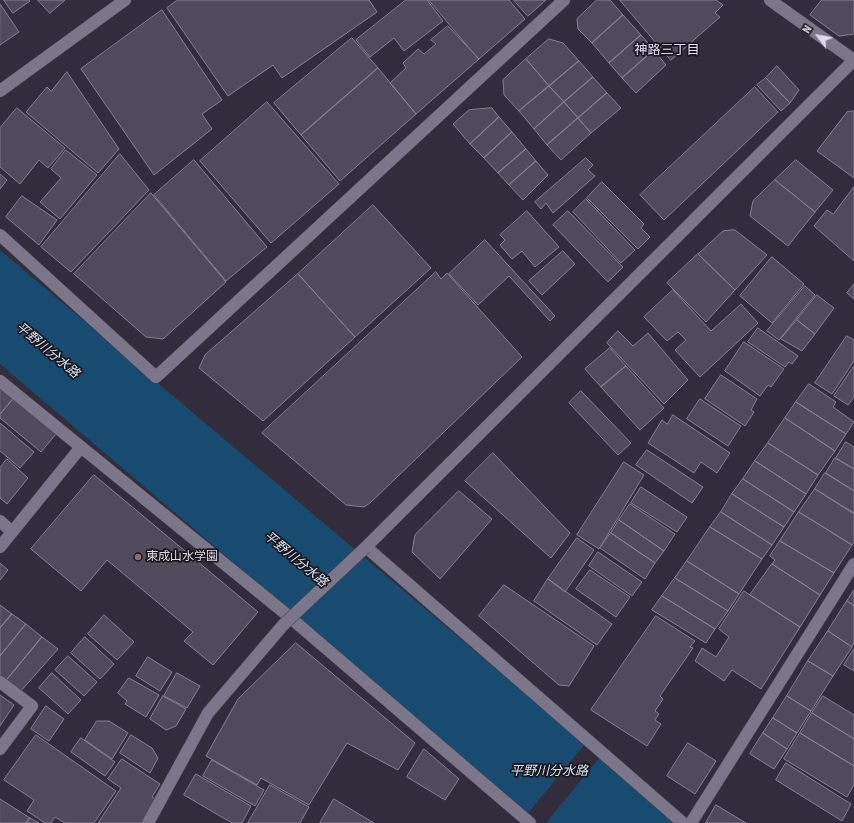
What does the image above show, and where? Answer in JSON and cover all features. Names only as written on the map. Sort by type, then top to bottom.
[{"type":"street","points":[[0,91],[125,0]]},
{"type":"street","points":[[0,235],[156,377],[564,0]]},
{"type":"street","points":[[148,823],[208,713],[284,624],[366,547],[854,60],[770,0]]},
{"type":"street","points":[[0,381],[286,614],[530,823]]},
{"type":"street","points":[[0,547],[81,447]]},
{"type":"street","points":[[0,521],[12,532]]},
{"type":"street","points":[[366,547],[683,823]]},
{"type":"street","points":[[691,823],[854,564]]},
{"type":"street","points":[[0,682],[32,706],[0,749]]},
{"type":"water","name":"平野川分水路","points":[[0,250],[678,823],[540,823],[528,813],[0,364]]},
{"type":"pier","points":[[585,744],[600,757],[546,823],[540,823],[528,813]]},
{"type":"building","points":[[4,0],[29,0],[30,1],[13,13]]},
{"type":"building","points":[[38,0],[65,0],[50,13]]},
{"type":"building","points":[[178,0],[369,0],[377,12],[282,78],[273,65],[228,96],[167,8]]},
{"type":"building","points":[[406,0],[427,0],[443,21],[404,51],[394,38],[370,57],[356,40]]},
{"type":"building","points":[[429,0],[509,0],[525,19],[479,59]]},
{"type":"building","points":[[514,0],[546,0],[528,16]]},
{"type":"building","points":[[597,0],[610,0],[623,15],[592,43],[578,29],[577,19]]},
{"type":"building","points":[[620,0],[716,0],[723,5],[715,13],[720,17],[671,60]]},
{"type":"building","points":[[822,0],[854,0],[854,34],[839,36],[810,15]]},
{"type":"building","points":[[0,4],[19,32],[0,45]]},
{"type":"building","points":[[162,10],[222,100],[202,114],[212,129],[154,175],[81,69]]},
{"type":"building","points":[[623,15],[641,35],[609,63],[592,43]]},
{"type":"building","points":[[448,26],[479,59],[416,114],[390,83],[406,68],[403,63],[418,49],[424,54],[436,44],[431,40]]},
{"type":"building","points":[[641,35],[654,50],[622,78],[609,63]]},
{"type":"building","points":[[352,38],[378,68],[301,135],[274,103]]},
{"type":"building","points":[[549,39],[563,43],[579,61],[549,86],[526,59]]},
{"type":"building","points":[[654,50],[666,65],[636,93],[622,78]]},
{"type":"building","points":[[526,59],[549,86],[519,111],[504,95],[503,80]]},
{"type":"building","points":[[579,61],[593,77],[564,102],[549,86]]},
{"type":"building","points":[[777,66],[799,90],[790,103],[766,78]]},
{"type":"building","points":[[378,68],[416,114],[340,181],[301,135]]},
{"type":"building","points":[[67,72],[119,149],[98,173],[26,112],[47,87],[51,91]]},
{"type":"building","points":[[593,77],[607,93],[578,118],[564,102]]},
{"type":"building","points":[[766,78],[790,103],[781,111],[757,85]]},
{"type":"building","points":[[549,86],[564,102],[534,129],[519,111]]},
{"type":"building","points":[[755,87],[778,112],[664,220],[640,195]]},
{"type":"building","points":[[607,93],[621,108],[591,133],[578,118]]},
{"type":"building","points":[[267,102],[339,184],[271,243],[200,161]]},
{"type":"building","points":[[564,102],[578,118],[547,145],[534,129]]},
{"type":"building","points":[[17,108],[65,148],[48,168],[39,160],[20,184],[0,167],[0,128]]},
{"type":"building","points":[[492,108],[499,117],[470,144],[453,124],[469,110]]},
{"type":"building","points":[[854,111],[854,178],[817,151],[847,112]]},
{"type":"building","points":[[499,117],[512,132],[484,158],[470,144]]},
{"type":"building","points":[[578,118],[591,133],[561,160],[547,145]]},
{"type":"building","points":[[512,132],[526,149],[498,173],[484,158]]},
{"type":"building","points":[[526,149],[536,161],[509,185],[498,173]]},
{"type":"building","points":[[66,150],[97,175],[60,219],[40,202],[61,178],[51,169]]},
{"type":"building","points":[[120,154],[149,190],[71,272],[41,247]]},
{"type":"building","points":[[586,158],[593,165],[588,170],[595,176],[553,213],[546,203],[541,209],[535,202]]},
{"type":"building","points":[[194,160],[267,247],[226,281],[154,195]]},
{"type":"building","points":[[796,160],[833,190],[815,212],[775,180]]},
{"type":"building","points":[[536,161],[548,175],[523,200],[509,185]]},
{"type":"building","points":[[0,174],[7,180],[0,189]]},
{"type":"building","points":[[775,180],[815,212],[788,246],[750,216],[753,201]]},
{"type":"building","points":[[602,182],[644,224],[641,228],[650,237],[638,249],[587,198]]},
{"type":"building","points":[[854,187],[854,261],[814,226],[827,210],[833,214]]},
{"type":"building","points":[[151,193],[226,282],[163,339],[146,337],[74,274]]},
{"type":"building","points":[[22,196],[57,220],[39,245],[6,217]]},
{"type":"building","points":[[586,199],[635,250],[621,263],[573,212]]},
{"type":"building","points":[[373,205],[431,268],[355,337],[298,274]]},
{"type":"building","points":[[527,211],[559,247],[535,267],[522,251],[512,259],[500,245],[505,240],[500,235]]},
{"type":"building","points":[[568,211],[623,267],[608,282],[553,225]]},
{"type":"building","points":[[735,230],[767,255],[735,290],[698,254],[723,231]]},
{"type":"building","points":[[485,240],[555,316],[550,321],[509,276],[478,305],[449,274]]},
{"type":"building","points":[[563,251],[575,264],[542,295],[529,281]]},
{"type":"building","points":[[698,254],[735,290],[706,322],[667,283]]},
{"type":"building","points":[[772,257],[804,284],[772,323],[740,296]]},
{"type":"building","points":[[436,272],[441,279],[447,273],[522,357],[370,503],[364,507],[346,505],[262,433]]},
{"type":"building","points":[[298,274],[355,337],[263,421],[199,368],[205,355]]},
{"type":"building","points":[[854,284],[854,299],[847,293]]},
{"type":"building","points":[[805,286],[815,295],[779,340],[767,331]]},
{"type":"building","points":[[673,290],[711,331],[741,304],[758,323],[700,377],[675,350],[686,340],[678,332],[667,341],[644,317]]},
{"type":"building","points":[[817,295],[834,308],[815,334],[797,320]]},
{"type":"building","points":[[797,320],[815,334],[802,351],[781,339]]},
{"type":"building","points":[[758,328],[798,356],[792,364],[789,362],[785,367],[748,342]]},
{"type":"building","points":[[618,331],[633,346],[648,333],[688,380],[664,404],[607,343]]},
{"type":"building","points":[[847,336],[854,340],[854,361],[832,394],[815,383]]},
{"type":"building","points":[[744,342],[784,369],[771,387],[768,385],[760,396],[725,371]]},
{"type":"building","points":[[610,348],[626,366],[601,387],[585,369]]},
{"type":"building","points":[[626,366],[664,408],[640,430],[601,387]]},
{"type":"building","points":[[854,366],[854,397],[848,405],[834,396]]},
{"type":"building","points":[[721,375],[757,399],[751,410],[754,412],[745,426],[705,399]]},
{"type":"building","points":[[809,384],[836,402],[833,407],[854,422],[846,434],[796,402]]},
{"type":"building","points":[[0,387],[13,399],[0,414]]},
{"type":"building","points":[[581,391],[631,443],[618,455],[569,403]]},
{"type":"building","points":[[13,399],[56,434],[41,452],[0,418],[0,415]]},
{"type":"building","points":[[700,399],[741,426],[728,446],[687,419]]},
{"type":"building","points":[[796,402],[846,434],[835,451],[785,418]]},
{"type":"building","points":[[673,415],[730,453],[717,473],[701,462],[694,473],[648,443],[662,420],[667,424]]},
{"type":"building","points":[[785,418],[835,451],[818,475],[768,443]]},
{"type":"building","points":[[0,423],[34,452],[20,468],[0,451]]},
{"type":"building","points":[[846,442],[854,447],[854,469],[836,458]]},
{"type":"building","points":[[768,443],[818,475],[806,494],[755,461]]},
{"type":"building","points":[[647,450],[703,487],[692,503],[636,465]]},
{"type":"building","points":[[493,453],[570,533],[551,558],[465,481]]},
{"type":"building","points":[[835,458],[854,469],[854,491],[826,473]]},
{"type":"building","points":[[7,459],[28,478],[7,504],[0,498],[0,468]]},
{"type":"building","points":[[755,461],[806,494],[794,512],[743,479]]},
{"type":"building","points":[[624,462],[644,475],[599,549],[577,535]]},
{"type":"building","points":[[825,473],[854,491],[854,513],[815,489]]},
{"type":"building","points":[[94,475],[258,612],[213,665],[184,641],[193,632],[107,560],[81,591],[31,549]]},
{"type":"building","points":[[743,479],[794,512],[784,527],[732,494]]},
{"type":"building","points":[[641,487],[687,517],[677,532],[631,503]]},
{"type":"building","points":[[815,489],[854,514],[854,542],[852,545],[799,512]]},
{"type":"building","points":[[459,491],[492,519],[440,579],[412,552],[415,535]]},
{"type":"building","points":[[732,494],[784,527],[772,545],[721,512]]},
{"type":"building","points":[[630,504],[675,534],[664,551],[619,520]]},
{"type":"building","points":[[721,512],[772,545],[762,559],[710,527]]},
{"type":"building","points":[[799,512],[852,545],[834,573],[780,541]]},
{"type":"building","points":[[619,520],[664,551],[655,563],[611,533]]},
{"type":"building","points":[[710,527],[762,559],[739,594],[687,561]]},
{"type":"building","points":[[611,533],[655,563],[645,579],[600,548]]},
{"type":"building","points":[[577,538],[594,550],[565,592],[548,579]]},
{"type":"building","points":[[780,541],[834,573],[820,595],[772,564],[775,560],[770,556]]},
{"type":"building","points":[[598,552],[642,582],[632,596],[589,566]]},
{"type":"building","points":[[687,561],[739,594],[728,611],[675,578]]},
{"type":"building","points":[[0,563],[8,570],[0,580]]},
{"type":"building","points":[[772,564],[820,595],[800,627],[750,595]]},
{"type":"building","points":[[590,570],[630,597],[616,617],[576,589]]},
{"type":"building","points":[[675,578],[728,611],[715,629],[662,596]]},
{"type":"building","points":[[548,579],[612,624],[597,645],[534,601]]},
{"type":"building","points":[[504,585],[594,646],[569,686],[559,685],[479,616]]},
{"type":"building","points":[[854,590],[854,606],[847,601]]},
{"type":"building","points":[[744,591],[800,627],[761,689],[732,670],[724,681],[695,661],[702,648],[716,657],[729,637],[719,629]]},
{"type":"building","points":[[662,596],[715,629],[706,643],[652,610]]},
{"type":"building","points":[[847,601],[854,606],[854,643],[852,647],[828,631]]},
{"type":"building","points":[[0,605],[12,614],[0,628]]},
{"type":"building","points":[[12,614],[26,624],[0,656],[0,628]]},
{"type":"building","points":[[104,615],[134,642],[117,660],[88,634]]},
{"type":"building","points":[[656,616],[695,641],[690,647],[693,648],[660,696],[663,699],[655,711],[659,714],[655,720],[661,724],[647,746],[591,710]]},
{"type":"building","points":[[26,624],[42,637],[5,682],[0,678],[0,656]]},
{"type":"building","points":[[828,631],[852,647],[833,676],[808,661]]},
{"type":"building","points":[[42,637],[58,649],[20,692],[5,682]]},
{"type":"building","points":[[85,637],[114,664],[100,679],[71,653]]},
{"type":"building","points":[[296,643],[415,743],[398,770],[347,743],[309,805],[261,778],[257,785],[206,756],[238,699]]},
{"type":"building","points":[[854,649],[854,671],[844,665]]},
{"type":"building","points":[[68,656],[97,682],[84,696],[55,670]]},
{"type":"building","points":[[148,657],[172,672],[160,691],[136,676]]},
{"type":"building","points":[[808,661],[833,676],[811,711],[787,696]]},
{"type":"building","points":[[52,673],[81,700],[68,714],[39,688]]},
{"type":"building","points":[[177,673],[200,686],[187,708],[164,696]]},
{"type":"building","points":[[129,678],[159,695],[146,717],[125,704],[127,701],[118,693]]},
{"type":"building","points":[[0,695],[14,705],[0,726]]},
{"type":"building","points":[[163,696],[186,709],[176,726],[166,730],[150,719]]},
{"type":"building","points":[[787,696],[811,711],[797,733],[773,718]]},
{"type":"building","points":[[823,696],[854,715],[854,739],[812,713]]},
{"type":"building","points":[[46,706],[64,719],[49,741],[31,729]]},
{"type":"building","points":[[812,713],[854,739],[854,766],[800,733]]},
{"type":"building","points":[[773,718],[797,733],[787,749],[763,733]]},
{"type":"building","points":[[97,721],[109,721],[128,733],[112,759],[85,740]]},
{"type":"building","points":[[763,733],[787,749],[774,769],[750,754]]},
{"type":"building","points":[[800,733],[854,766],[854,785],[847,797],[784,759]]},
{"type":"building","points":[[36,735],[116,791],[94,823],[65,823],[55,817],[51,823],[45,823],[27,811],[34,800],[4,780]]},
{"type":"building","points":[[131,735],[152,748],[158,758],[150,773],[120,753]]},
{"type":"building","points":[[81,738],[115,762],[105,776],[71,752]]},
{"type":"building","points":[[688,743],[716,761],[695,794],[667,776]]},
{"type":"building","points":[[424,749],[459,779],[445,800],[407,777]]},
{"type":"building","points":[[122,759],[160,784],[152,797],[157,800],[142,823],[98,823],[121,788],[108,779]]},
{"type":"building","points":[[212,760],[264,790],[255,806],[203,776]]},
{"type":"building","points":[[786,763],[851,804],[842,821],[776,780]]},
{"type":"building","points":[[196,774],[251,806],[242,823],[232,823],[184,795]]},
{"type":"building","points":[[270,785],[309,807],[300,823],[248,823]]},
{"type":"building","points":[[0,799],[30,818],[26,823],[0,823]]},
{"type":"building","points":[[334,799],[374,823],[320,823]]},
{"type":"building","points":[[716,805],[746,823],[706,823]]},
{"type":"building","points":[[30,818],[39,823],[26,823]]},
{"type":"place","name":"東成山水学園","points":[[138,557]]},
{"type":"district","name":"神路三丁目","points":[[667,51]]}]
